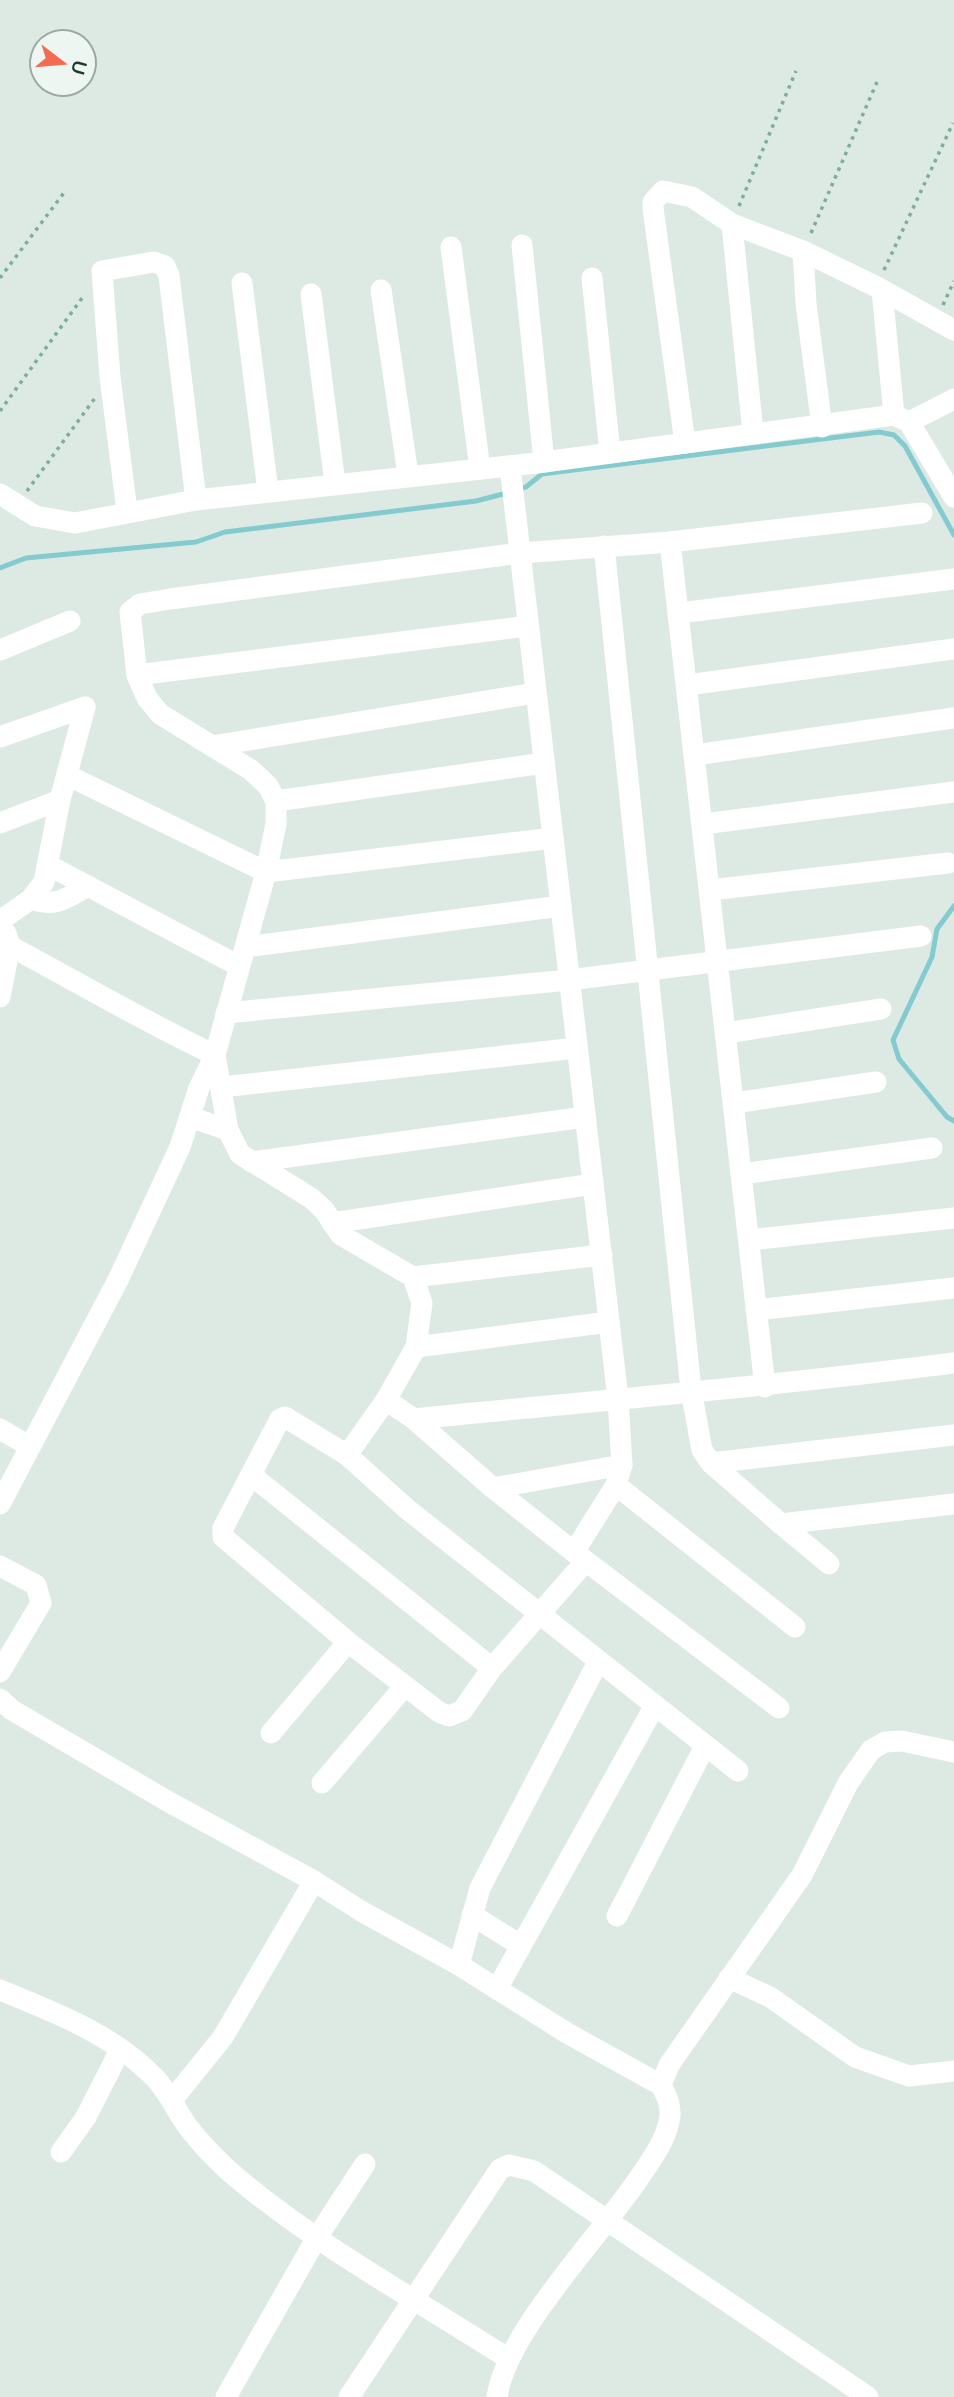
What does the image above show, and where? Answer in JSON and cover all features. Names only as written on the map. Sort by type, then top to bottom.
[{"type":"street","points":[[685,443],[653,202],[663,191],[682,193],[732,224],[803,251],[879,288],[945,325]]},
{"type":"street","points":[[732,224],[753,433]]},
{"type":"street","points":[[522,244],[544,462]]},
{"type":"street","points":[[452,247],[480,469]]},
{"type":"street","points":[[803,251],[806,304],[822,427]]},
{"type":"street","points":[[127,511],[110,377],[102,271],[154,262],[165,266],[169,275],[196,500]]},
{"type":"street","points":[[592,278],[610,453]]},
{"type":"street","points":[[242,282],[268,491]]},
{"type":"street","points":[[879,288],[902,419],[950,484]]},
{"type":"street","points":[[381,290],[408,475]]},
{"type":"street","points":[[311,294],[335,484]]},
{"type":"street","points":[[512,483],[544,462],[753,433],[902,419],[954,399]]},
{"type":"street","points":[[8,499],[35,516],[51,521],[75,523],[196,500],[408,475],[480,469],[512,483]]},
{"type":"street","points":[[512,483],[618,1399],[619,1475],[580,1557],[540,1615],[492,1668],[462,1711],[449,1716],[404,1687],[223,1537],[223,1528],[280,1419],[285,1417],[347,1455],[378,1485],[540,1615],[654,1707],[738,1771]]},
{"type":"street","points":[[0,1504],[118,1280],[180,1147],[215,1055],[266,872],[276,824],[276,801],[268,786],[251,770],[160,715],[147,698],[137,676],[130,612],[140,604],[520,553],[670,542],[922,513]]},
{"type":"street","points":[[670,542],[765,1387]]},
{"type":"street","points":[[604,546],[691,1390],[702,1450],[711,1463],[829,1564]]},
{"type":"street","points":[[679,613],[954,579]]},
{"type":"street","points":[[0,650],[70,621]]},
{"type":"street","points":[[137,676],[528,626]]},
{"type":"street","points":[[687,685],[954,649]]},
{"type":"street","points":[[212,746],[535,693]]},
{"type":"street","points":[[0,737],[85,707],[60,800],[44,881],[32,899],[1,920],[10,946],[0,997]]},
{"type":"street","points":[[695,755],[954,718]]},
{"type":"street","points":[[276,801],[544,764]]},
{"type":"street","points":[[67,775],[266,872],[553,838]]},
{"type":"street","points":[[703,824],[954,792]]},
{"type":"street","points":[[0,823],[60,800]]},
{"type":"street","points":[[710,890],[948,863]]},
{"type":"street","points":[[48,865],[242,957],[561,906]]},
{"type":"street","points":[[32,899],[45,904],[58,903],[88,886]]},
{"type":"street","points":[[226,1013],[569,980],[921,936]]},
{"type":"street","points":[[10,946],[91,989],[154,1027],[215,1055]]},
{"type":"street","points":[[726,1033],[881,1009]]},
{"type":"street","points":[[222,1087],[577,1048]]},
{"type":"street","points":[[215,1055],[228,1130],[240,1154],[311,1198],[352,1242],[412,1277],[602,1255]]},
{"type":"street","points":[[734,1103],[876,1082]]},
{"type":"street","points":[[190,1117],[228,1130]]},
{"type":"street","points":[[251,1162],[585,1117]]},
{"type":"street","points":[[741,1174],[932,1147]]},
{"type":"street","points":[[332,1223],[593,1184]]},
{"type":"street","points":[[749,1240],[954,1218]]},
{"type":"street","points":[[347,1455],[386,1400],[416,1347],[422,1303],[412,1277]]},
{"type":"street","points":[[757,1310],[954,1288]]},
{"type":"street","points":[[416,1347],[609,1322]]},
{"type":"street","points":[[414,1419],[691,1390],[765,1387],[954,1363]]},
{"type":"street","points":[[386,1400],[414,1419],[493,1488],[580,1557],[779,1708]]},
{"type":"street","points":[[0,1429],[29,1446]]},
{"type":"street","points":[[711,1463],[954,1434]]},
{"type":"street","points":[[251,1475],[492,1668]]},
{"type":"street","points":[[493,1488],[619,1475],[795,1627]]},
{"type":"street","points":[[781,1524],[954,1504]]},
{"type":"street","points":[[0,1566],[36,1585],[41,1603],[0,1672]]},
{"type":"street","points":[[271,1733],[348,1642]]},
{"type":"street","points":[[459,1965],[480,1888],[598,1662]]},
{"type":"street","points":[[321,1783],[404,1687]]},
{"type":"street","points":[[0,1699],[12,1710],[106,1766],[314,1881],[361,1911],[459,1965],[568,2034],[661,2085],[668,2100],[670,2115],[663,2141],[609,2222],[561,2280],[509,2359],[497,2397]]},
{"type":"street","points":[[497,1989],[654,1707]]},
{"type":"street","points":[[661,2085],[669,2065],[802,1875],[848,1783],[871,1750],[885,1742],[902,1741],[954,1752]]},
{"type":"street","points":[[617,1916],[705,1746]]},
{"type":"street","points":[[173,2099],[223,2037],[314,1881]]},
{"type":"street","points":[[472,1915],[520,1945]]},
{"type":"street","points":[[729,1978],[770,1997],[855,2057],[909,2076],[954,2071]]},
{"type":"street","points":[[0,1990],[93,2030],[155,2078],[173,2099],[183,2120],[233,2175],[316,2239],[509,2359]]},
{"type":"street","points":[[61,2152],[86,2117],[120,2050]]},
{"type":"street","points":[[226,2397],[316,2239],[365,2164]]},
{"type":"street","points":[[349,2397],[500,2169],[509,2165],[534,2171],[841,2390],[868,2397]]},
{"type":"path","points":[[732,224],[796,71]]},
{"type":"path","points":[[803,251],[877,82]]},
{"type":"path","points":[[879,288],[953,123]]},
{"type":"path","points":[[0,278],[66,190]]},
{"type":"path","points":[[0,411],[102,271]]},
{"type":"path","points":[[945,325],[954,281]]},
{"type":"path","points":[[8,499],[110,377]]},
{"type":"waterway","points":[[517,490],[526,487],[542,474],[879,432],[894,435],[905,446],[954,535]]},
{"type":"waterway","points":[[0,568],[26,558],[196,542],[225,532],[476,501],[507,493]]},
{"type":"waterway","points":[[954,906],[937,929],[932,957],[893,1040],[899,1059],[947,1117],[954,1121]]}]
